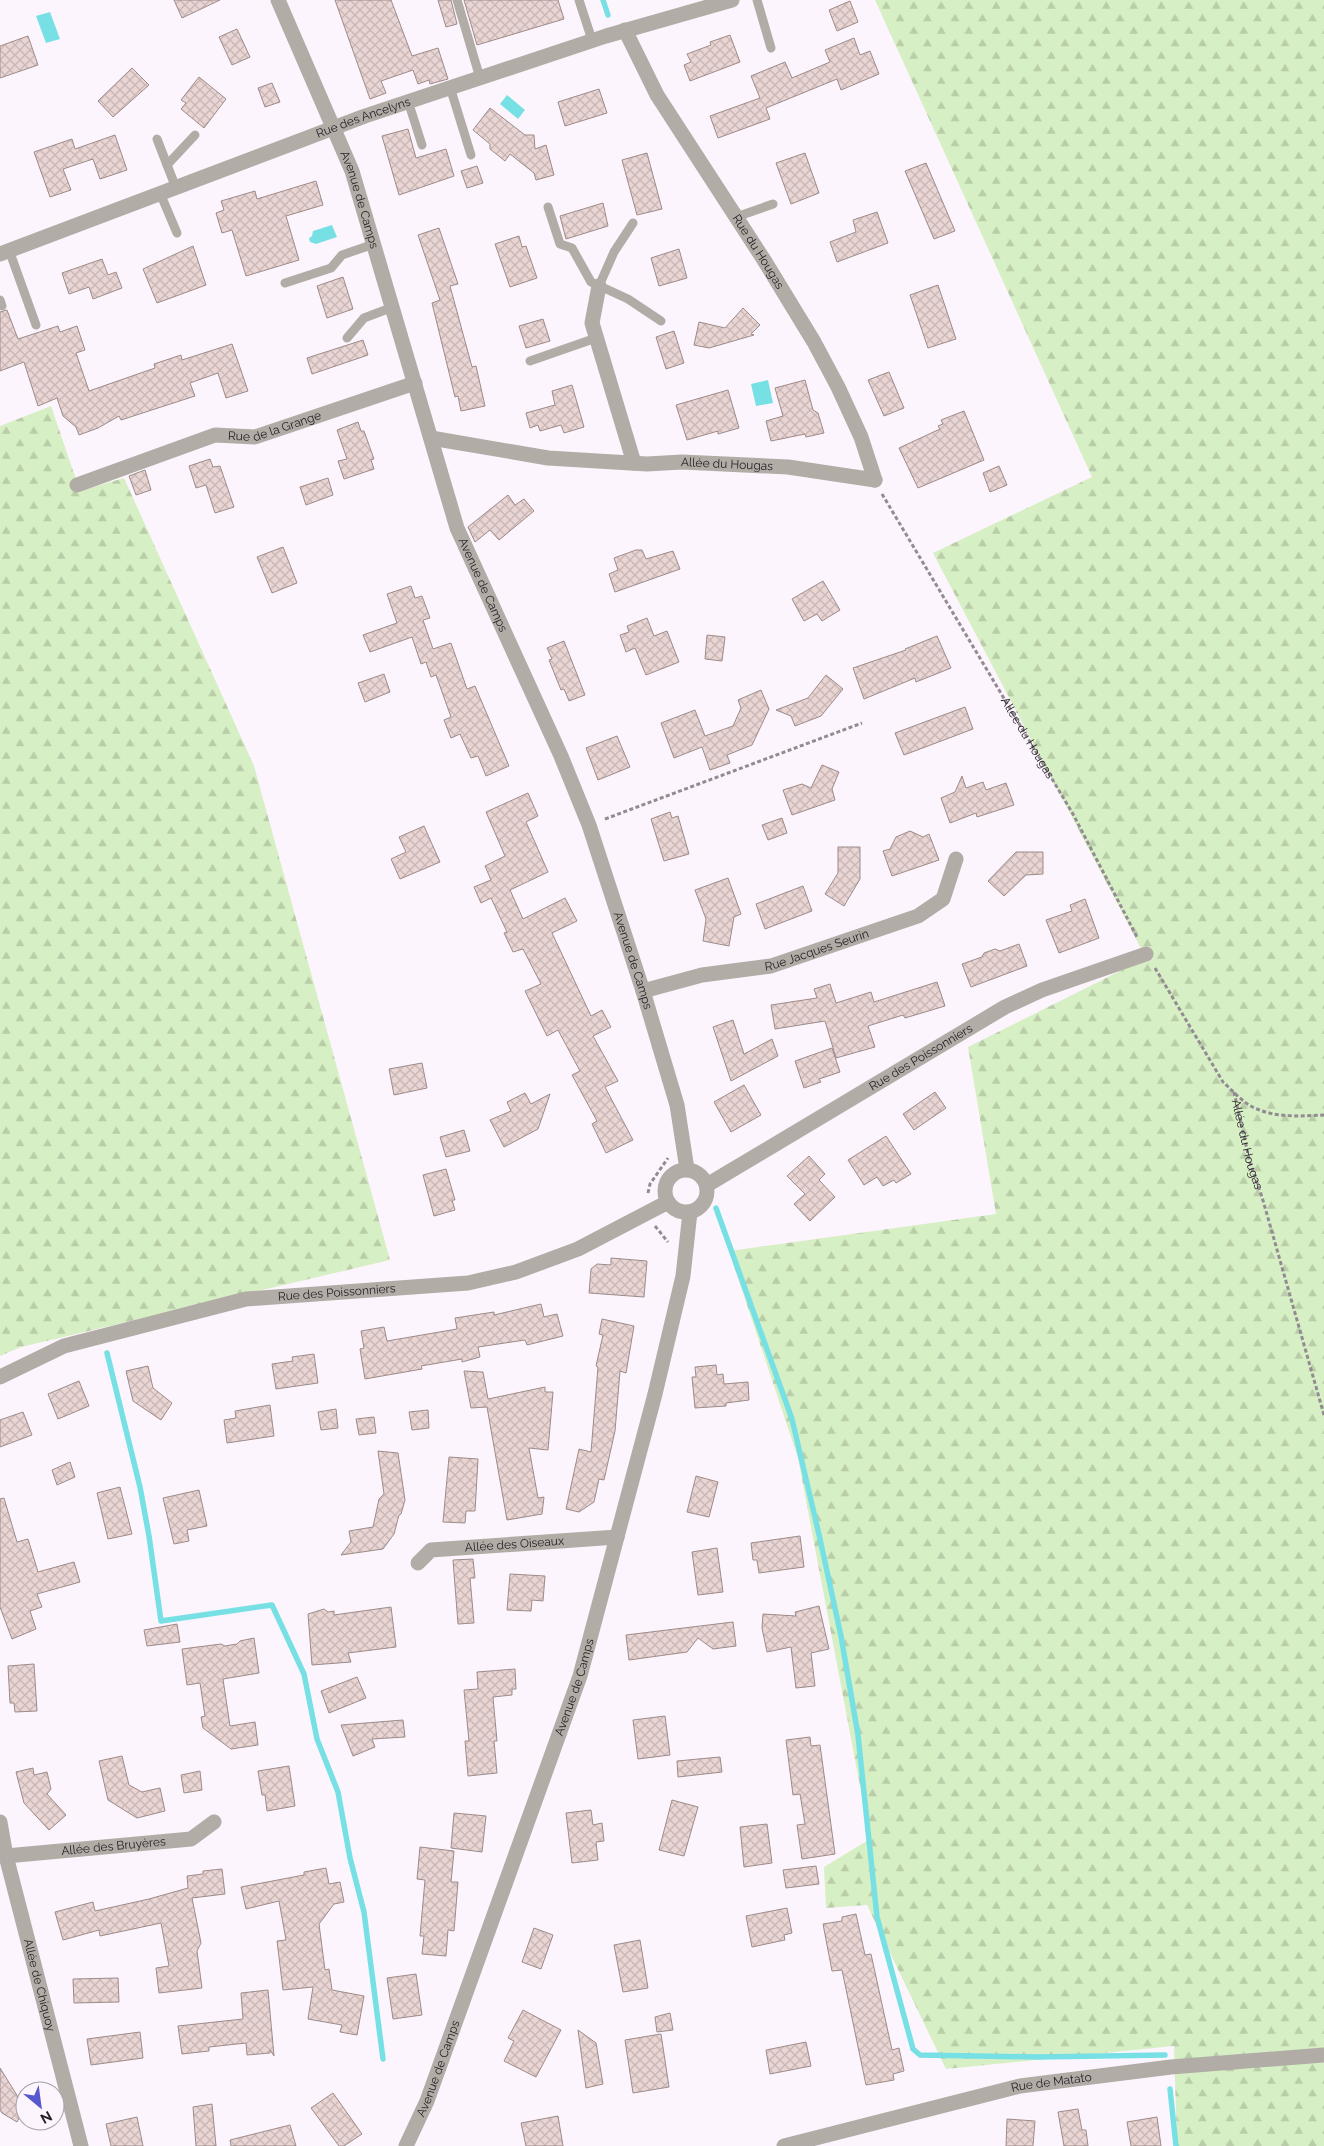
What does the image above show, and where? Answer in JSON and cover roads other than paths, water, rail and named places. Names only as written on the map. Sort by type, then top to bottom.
[{"type":"street","name":"Avenue de Camps","points":[[278,0],[336,128],[352,171],[457,528],[561,756],[589,825],[643,990],[677,1105],[687,1170]]},
{"type":"street","name":"Rue des Ancelyns","points":[[5,252],[365,116],[592,40],[732,0]]},
{"type":"street","name":"Rue du Hougas","points":[[625,30],[657,95],[809,334],[838,387],[861,437],[875,480]]},
{"type":"street","points":[[600,286],[592,322],[634,463]]},
{"type":"street","name":"Rue de la Grange","points":[[77,485],[215,435],[255,437],[415,383]]},
{"type":"street","name":"Allée du Hougas","points":[[431,438],[548,458],[634,463],[682,462],[788,467],[875,480]]},
{"type":"street","name":"Rue Jacques Seurin","points":[[643,990],[702,975],[771,966],[918,916],[943,899],[956,859]]},
{"type":"street","name":"Rue des Poissonniers","points":[[707,1185],[1005,1007],[1042,990],[1146,954]]},
{"type":"street","points":[[687,1170],[700,1174],[707,1185],[706,1198],[702,1205],[690,1212],[676,1210],[668,1202],[665,1191],[669,1178],[674,1173],[687,1170]]},
{"type":"street","name":"Rue des Poissonniers","points":[[0,1377],[64,1346],[246,1299],[468,1284],[516,1272],[578,1249],[668,1202]]},
{"type":"street","name":"Avenue de Camps","points":[[406,2146],[427,2101],[580,1676],[655,1394],[683,1276],[690,1212]]},
{"type":"street","name":"Allée des Oiseaux","points":[[418,1563],[431,1550],[617,1537]]},
{"type":"street","name":"Allée de Chiquoy","points":[[0,1822],[6,1856],[80,2146]]},
{"type":"street","name":"Allée des Bruyères","points":[[6,1856],[191,1839],[214,1822]]},
{"type":"street","name":"Rue de Matato","points":[[784,2146],[1020,2086],[1171,2067],[1324,2055]]},
{"type":"lane","points":[[457,0],[480,78]]},
{"type":"lane","points":[[579,0],[592,40]]},
{"type":"lane","points":[[757,0],[771,48]]},
{"type":"lane","points":[[450,88],[471,155]]},
{"type":"lane","points":[[408,102],[422,145]]},
{"type":"lane","points":[[167,165],[195,135]]},
{"type":"lane","points":[[157,139],[176,188]]},
{"type":"lane","points":[[160,193],[177,233]]},
{"type":"lane","points":[[736,217],[773,204]]},
{"type":"lane","points":[[548,207],[560,244],[572,248],[591,282],[628,299],[661,321]]},
{"type":"lane","points":[[600,286],[614,252],[633,223]]},
{"type":"lane","points":[[285,283],[330,268],[342,255],[374,244]]},
{"type":"lane","points":[[5,252],[36,325]]},
{"type":"lane","points":[[347,338],[364,318],[392,307]]},
{"type":"lane","points":[[530,361],[596,338]]},
{"type":"water","points":[[50,12],[60,39],[46,43],[36,16]]},
{"type":"water","points":[[507,95],[525,110],[518,119],[500,104]]},
{"type":"water","points":[[332,225],[337,237],[316,244],[310,242],[309,238],[312,236],[313,231]]},
{"type":"water","points":[[768,380],[773,403],[756,406],[751,384]]},
{"type":"waterway","points":[[603,0],[608,15]]},
{"type":"waterway","points":[[716,1208],[792,1419],[841,1636],[858,1735],[877,1917],[913,2049],[920,2055],[1039,2057],[1165,2055]]},
{"type":"waterway","points":[[107,1353],[140,1487],[161,1621],[272,1605],[304,1674],[317,1739],[338,1792],[350,1858],[364,1912],[383,2059]]},
{"type":"waterway","points":[[1170,2089],[1176,2146]]}]
